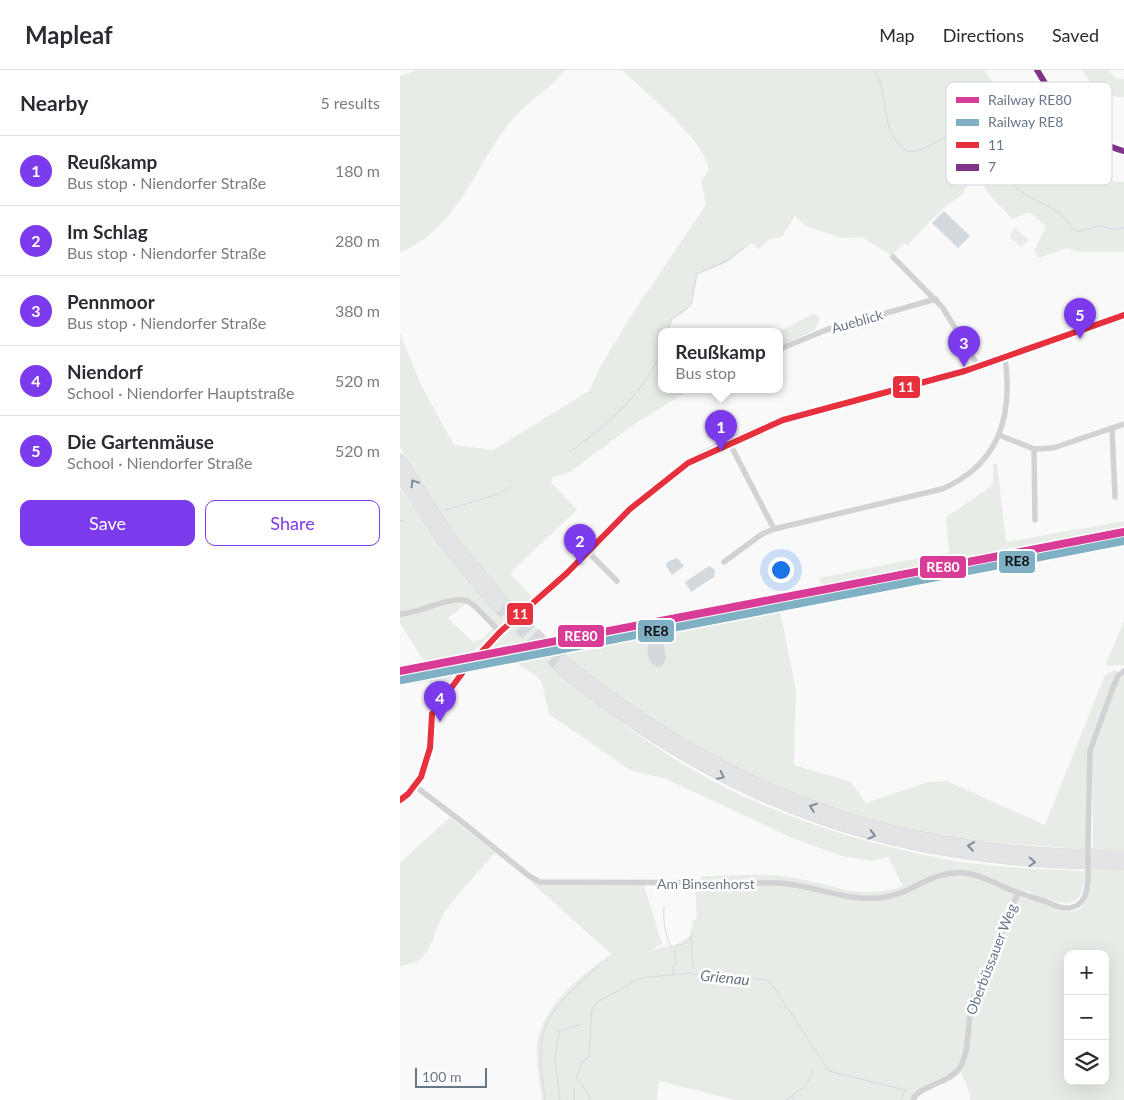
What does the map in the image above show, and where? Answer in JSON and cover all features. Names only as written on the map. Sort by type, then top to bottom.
[{"type":"highway","points":[[400,459],[452,540],[500,604],[446,544],[400,477]]},
{"type":"highway","points":[[1124,855],[1025,852],[960,845],[895,832],[824,810],[752,782],[684,746],[562,664],[598,699],[678,753],[748,790],[820,819],[868,834],[958,854],[1024,861],[1124,864]]},
{"type":"main road","points":[[400,800],[415,786],[421,777],[429,755],[432,714],[474,660],[500,632],[588,552],[630,509],[662,482],[694,460],[729,442],[804,414],[978,366],[1124,315]]},
{"type":"street","points":[[1036,70],[1044,82]]},
{"type":"street","points":[[893,256],[936,300],[957,328],[978,366]]},
{"type":"street","name":"Aueblick","points":[[783,348],[826,330],[936,300]]},
{"type":"street","points":[[724,562],[762,534],[774,529],[942,489],[966,475],[983,461],[999,435],[1008,392],[1004,357]]},
{"type":"street","points":[[999,435],[1034,448],[1064,445],[1124,424]]},
{"type":"street","points":[[1112,428],[1115,497]]},
{"type":"street","points":[[729,442],[774,529]]},
{"type":"street","points":[[1034,448],[1035,520]]},
{"type":"street","points":[[588,552],[617,581]]},
{"type":"street","points":[[400,614],[417,612],[451,600],[462,599],[471,603],[500,632]]},
{"type":"street","name":"Oberbüssauer Weg","points":[[914,1098],[920,1091],[952,1077],[963,1064],[966,1053],[968,1018],[973,1001],[1018,893],[1060,908],[1071,908],[1079,904],[1085,897],[1088,880],[1090,751],[1114,685],[1118,676],[1124,671]]},
{"type":"street","name":"Am Binsenhorst","points":[[415,786],[466,824],[528,876],[540,882],[779,883],[805,886],[839,896],[864,898],[905,892],[938,874],[963,873],[977,876],[1018,893]]},
{"type":"shaded area","points":[[418,70],[565,70],[551,85],[513,118],[450,214],[419,243],[400,252],[400,76]]},
{"type":"shaded area","points":[[622,70],[984,70],[993,82],[946,82],[946,185],[970,185],[964,189],[963,194],[933,218],[908,246],[905,243],[891,255],[862,237],[841,238],[806,226],[795,216],[782,237],[770,239],[759,249],[752,243],[726,263],[698,274],[694,296],[690,305],[672,320],[669,328],[658,328],[658,393],[685,393],[636,423],[567,474],[552,477],[551,482],[577,510],[510,573],[533,598],[471,654],[425,663],[400,623],[400,489],[451,559],[494,610],[400,447],[400,333],[421,385],[454,445],[493,450],[589,391],[600,367],[634,311],[706,205],[701,180],[709,171],[705,157],[695,142],[672,116]],"holes":[[[471,600],[496,625],[482,639],[473,642],[448,618]]]},
{"type":"shaded area","points":[[1082,70],[1108,70],[1116,78],[1124,79],[1124,97],[1112,96],[1112,82],[1090,82]]},
{"type":"shaded area","points":[[1112,180],[1124,182],[1124,252],[1079,252],[1067,248],[1039,258],[1034,251],[1046,226],[1029,212],[1012,219],[986,191],[984,185],[1112,185]]},
{"type":"shaded area","points":[[944,211],[970,236],[958,248],[932,223]]},
{"type":"shaded area","points":[[1015,228],[1028,240],[1021,247],[1011,238],[1011,232]]},
{"type":"shaded area","points":[[814,313],[820,318],[815,330],[783,345],[783,330]]},
{"type":"shaded area","points":[[997,463],[1006,542],[1124,521],[1124,530],[823,589],[819,578],[949,552],[946,517],[993,484],[993,464]]},
{"type":"shaded area","points":[[1124,530],[1124,540],[478,661],[487,651]]},
{"type":"shaded area","points":[[677,558],[684,566],[672,575],[666,566],[667,562]]},
{"type":"shaded area","points":[[709,566],[715,570],[714,577],[691,592],[685,582]]},
{"type":"shaded area","points":[[779,606],[796,690],[794,765],[851,782],[866,803],[928,782],[947,781],[1045,825],[1105,675],[1115,670],[1118,672],[1090,744],[1086,849],[954,837],[913,829],[833,807],[756,777],[681,739],[626,703],[568,657],[556,670],[626,725],[681,763],[729,789],[790,816],[885,846],[949,860],[1034,869],[1085,871],[1080,896],[1074,901],[1058,902],[1026,891],[1022,898],[1059,909],[1077,910],[1084,904],[1088,891],[1090,870],[1124,869],[1124,1100],[970,1100],[970,1094],[960,1070],[920,1091],[913,1100],[735,1100],[659,1081],[657,1100],[542,1100],[537,1045],[546,1017],[555,1004],[576,982],[611,954],[530,881],[546,884],[644,885],[662,944],[651,950],[678,944],[690,936],[693,921],[697,918],[695,885],[702,884],[701,876],[772,875],[842,889],[871,892],[903,886],[888,857],[871,861],[841,856],[790,837],[666,779],[630,770],[549,714],[541,680],[507,656]]},
{"type":"shaded area","points":[[524,617],[550,639],[487,651]]},
{"type":"shaded area","points":[[1124,621],[1124,665],[1105,666]]},
{"type":"shaded area","points":[[658,637],[664,645],[666,659],[662,666],[657,667],[651,663],[647,650],[652,638]]},
{"type":"shaded area","points":[[471,654],[461,665],[443,694],[428,682],[400,686],[400,668]]},
{"type":"shaded area","points":[[1124,675],[1124,849],[1093,849],[1092,755],[1118,681]]},
{"type":"shaded area","points":[[450,817],[495,853],[446,910],[431,945],[422,958],[414,963],[400,966],[400,863]]},
{"type":"waterway","points":[[874,70],[882,90],[891,132],[906,151],[923,149],[946,137]]},
{"type":"waterway","points":[[1015,185],[1019,190],[1060,214],[1077,232],[1099,226],[1113,229],[1124,228]]},
{"type":"waterway","points":[[668,328],[671,320],[691,305],[697,274],[726,261],[744,248]]},
{"type":"waterway","points":[[570,452],[623,407],[645,381],[658,359]]},
{"type":"waterway","points":[[446,510],[501,493],[510,486]]},
{"type":"waterway","points":[[400,521],[404,520]]},
{"type":"waterway","points":[[664,907],[665,927],[671,947]]},
{"type":"waterway","points":[[674,974],[673,967],[676,963],[674,951],[676,946],[686,943],[694,934]]},
{"type":"waterway","points":[[691,937],[693,968]]},
{"type":"waterway","points":[[545,1100],[541,1066],[543,1033],[554,1011],[562,1001],[599,966]]},
{"type":"waterway","name":"Grienau","points":[[590,1100],[588,1093],[576,1078],[582,1062],[589,1057],[592,1009],[599,1001],[641,978],[689,973],[724,979],[750,978],[769,980],[829,1071],[905,1090],[901,1100]]},
{"type":"waterway","points":[[560,1100],[555,1059],[559,1031],[583,1024]]},
{"type":"waterway","points":[[786,1100],[806,1085],[813,1071]]},
{"type":"waterway","points":[[574,1088],[574,1100]]},
{"type":"waterway","points":[[792,1096],[794,1100]]},
{"type":"tunnel","points":[[503,601],[564,661]]},
{"type":"tunnel","points":[[497,607],[559,667]]},
{"type":"rail line","name":"RE80","points":[[400,671],[1124,532]]},
{"type":"rail line","name":"RE8","points":[[402,680],[1124,541]]},
{"type":"transit line","name":"7","points":[[1037,70],[1045,82]]},
{"type":"transit line","name":"7","points":[[1112,146],[1124,151]]},
{"type":"transit line","name":"11","points":[[400,800],[408,794],[421,777],[430,748],[432,714],[463,672],[500,632],[567,573],[630,509],[688,463],[783,420],[965,371],[1124,315]]},
{"type":"place","name":"Die Gartenmäuse","points":[[1080,339]]},
{"type":"place","name":"Pennmoor","points":[[964,367]]},
{"type":"place","name":"Reußkamp","points":[[721,451]]},
{"type":"place","name":"Im Schlag","points":[[580,565]]},
{"type":"place","name":"Niendorf","points":[[440,722]]}]
